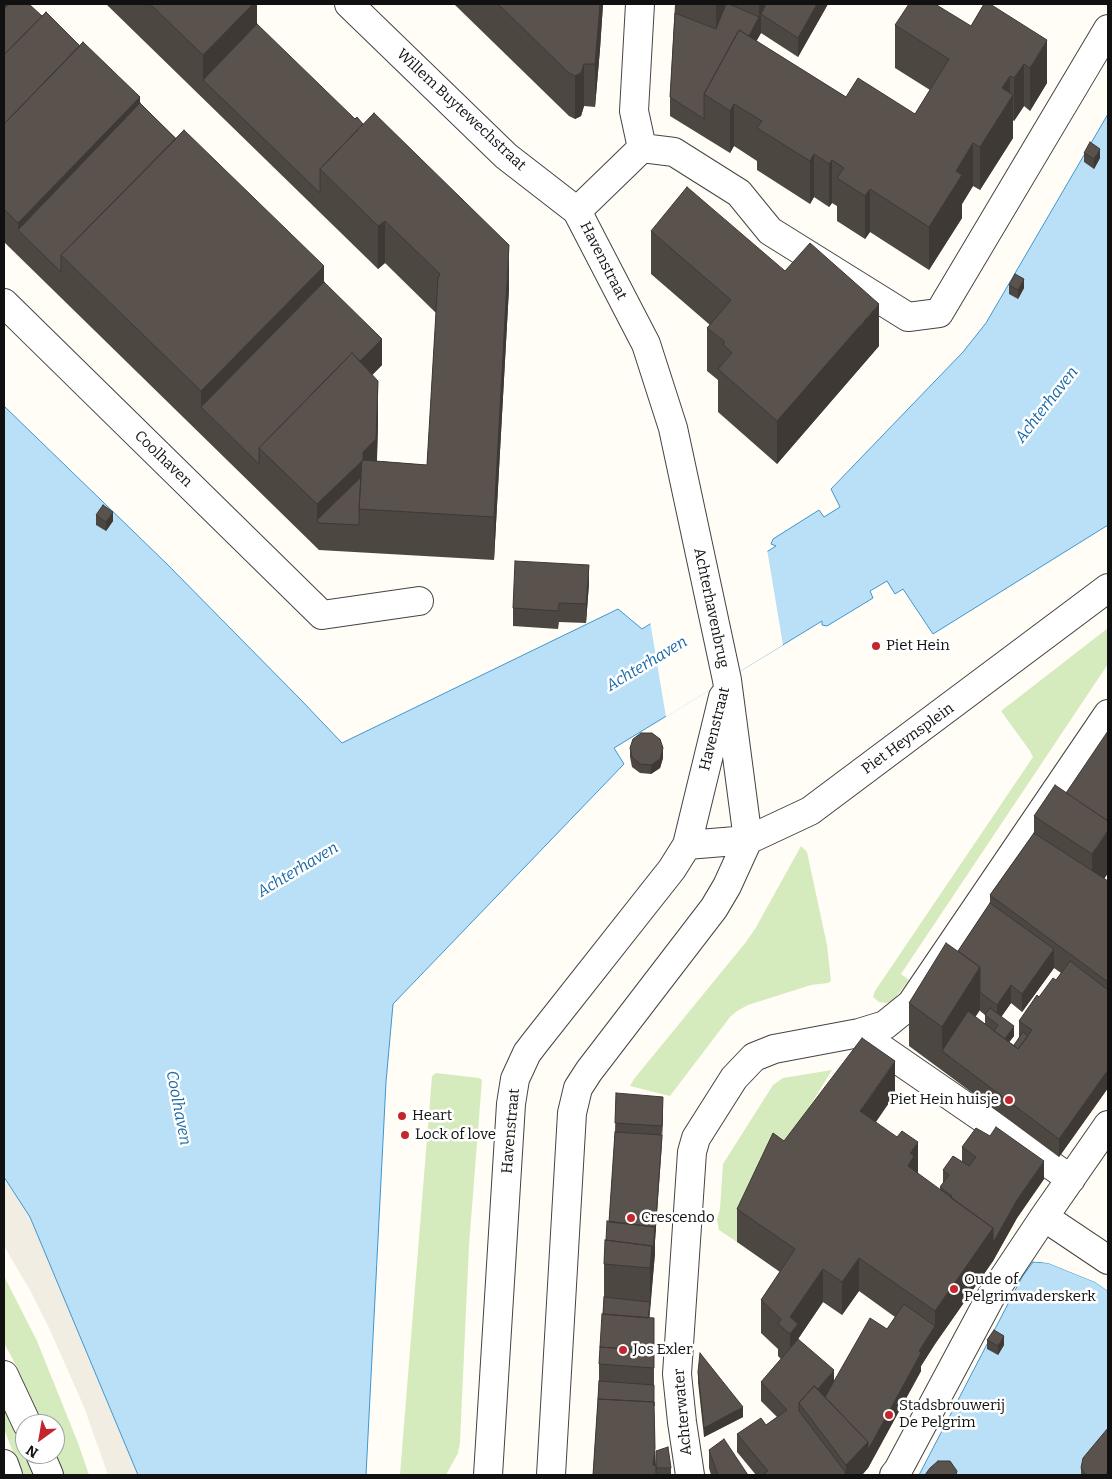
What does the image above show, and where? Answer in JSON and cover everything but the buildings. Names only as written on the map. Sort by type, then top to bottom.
[{"type":"street","name":"Willem Buytewechstraat","points":[[349,4],[506,156],[576,211]]},
{"type":"street","points":[[640,4],[634,111],[642,148],[674,152],[739,192],[770,231],[908,317],[939,313],[1108,29]]},
{"type":"street","name":"Havenstraat","points":[[642,148],[576,211],[646,344],[673,428],[695,536]]},
{"type":"street","name":"Coolhaven","points":[[4,303],[322,615],[420,601]]},
{"type":"street","name":"Achterhavenbrug","points":[[695,536],[727,680]]},
{"type":"street","name":"Piet Heynsplein","points":[[687,845],[748,840],[810,811],[1108,588]]},
{"type":"street","name":"Havenstraat","points":[[727,680],[748,840]]},
{"type":"street","name":"Havenstraat","points":[[488,1475],[511,1104],[518,1070],[536,1040],[672,870],[687,845],[727,680]]},
{"type":"street","points":[[859,1033],[885,1025],[911,1004],[1108,714]]},
{"type":"street","points":[[551,1475],[572,1113],[578,1088],[588,1071],[714,908],[727,886],[748,840]]},
{"type":"street","points":[[859,1033],[1071,1179]]},
{"type":"street","name":"Achterwater","points":[[690,1475],[682,1422],[678,1374],[692,1152],[696,1138],[734,1078],[754,1057],[774,1049],[859,1033]]},
{"type":"street","points":[[894,1475],[990,1298],[1044,1216],[1108,1125]]},
{"type":"street","points":[[1044,1216],[1108,1260]]},
{"type":"street","points":[[4,1375],[22,1414]]},
{"type":"street","points":[[4,1464],[8,1475]]},
{"type":"green space","points":[[1108,628],[1108,664],[901,974],[909,980],[892,1002],[879,1002],[873,997],[875,991],[1033,757],[1001,711]]},
{"type":"green space","points":[[801,846],[807,852],[827,945],[831,981],[811,985],[748,1005],[737,1011],[730,1017],[670,1096],[630,1086],[746,942]]},
{"type":"green space","points":[[832,1070],[773,1166],[737,1242],[719,1230],[717,1219],[720,1209],[723,1164],[773,1085],[783,1078]]},
{"type":"green space","points":[[436,1073],[479,1078],[482,1080],[469,1245],[460,1442],[458,1453],[446,1475],[400,1475],[432,1076]]},
{"type":"green space","points":[[4,1276],[37,1341],[89,1475],[64,1475],[59,1464],[65,1464],[65,1414],[37,1414],[17,1367],[4,1343]]},
{"type":"green space","points":[[4,1403],[15,1428],[15,1457],[4,1429]]},
{"type":"green space","points":[[18,1464],[31,1464],[35,1475],[22,1475]]},
{"type":"shaded area","points":[[4,1177],[30,1217],[138,1475],[108,1475],[84,1407],[49,1328],[31,1292],[4,1246]]},
{"type":"water","name":"Achterhaven","points":[[1108,114],[1108,525],[933,634],[903,589],[895,594],[887,581],[870,591],[873,598],[827,626],[822,625],[822,621],[614,748],[624,764],[393,1004],[386,1082],[366,1475],[138,1475],[30,1217],[4,1177],[4,406],[167,564],[342,743],[618,609],[642,629],[776,546],[771,544],[773,539],[819,510],[824,517],[840,507],[831,489],[963,352],[986,323]]},
{"type":"water","points":[[1033,1262],[1048,1263],[1095,1282],[1108,1291],[1108,1475],[919,1475],[1022,1277]]},
{"type":"pier","points":[[767,549],[783,645],[666,717],[650,621]]},
{"type":"pier","points":[[1033,1259],[1049,1260],[1097,1280],[1108,1288],[1108,1291],[1095,1282],[1048,1263],[1031,1261]]},
{"type":"place","name":"Piet Hein","points":[[876,646]]},
{"type":"place","name":"Piet Hein huisje","points":[[1009,1100]]},
{"type":"place","name":"Heart","points":[[402,1116]]},
{"type":"place","name":"Lock of love","points":[[405,1135]]},
{"type":"place","name":"Crescendo","points":[[631,1218]]},
{"type":"place","name":"Oude of Pelgrimvaderskerk","points":[[954,1289]]},
{"type":"place","name":"Jos Exler","points":[[623,1350]]},
{"type":"place","name":"Stadsbrouwerij De Pelgrim","points":[[889,1415]]}]
